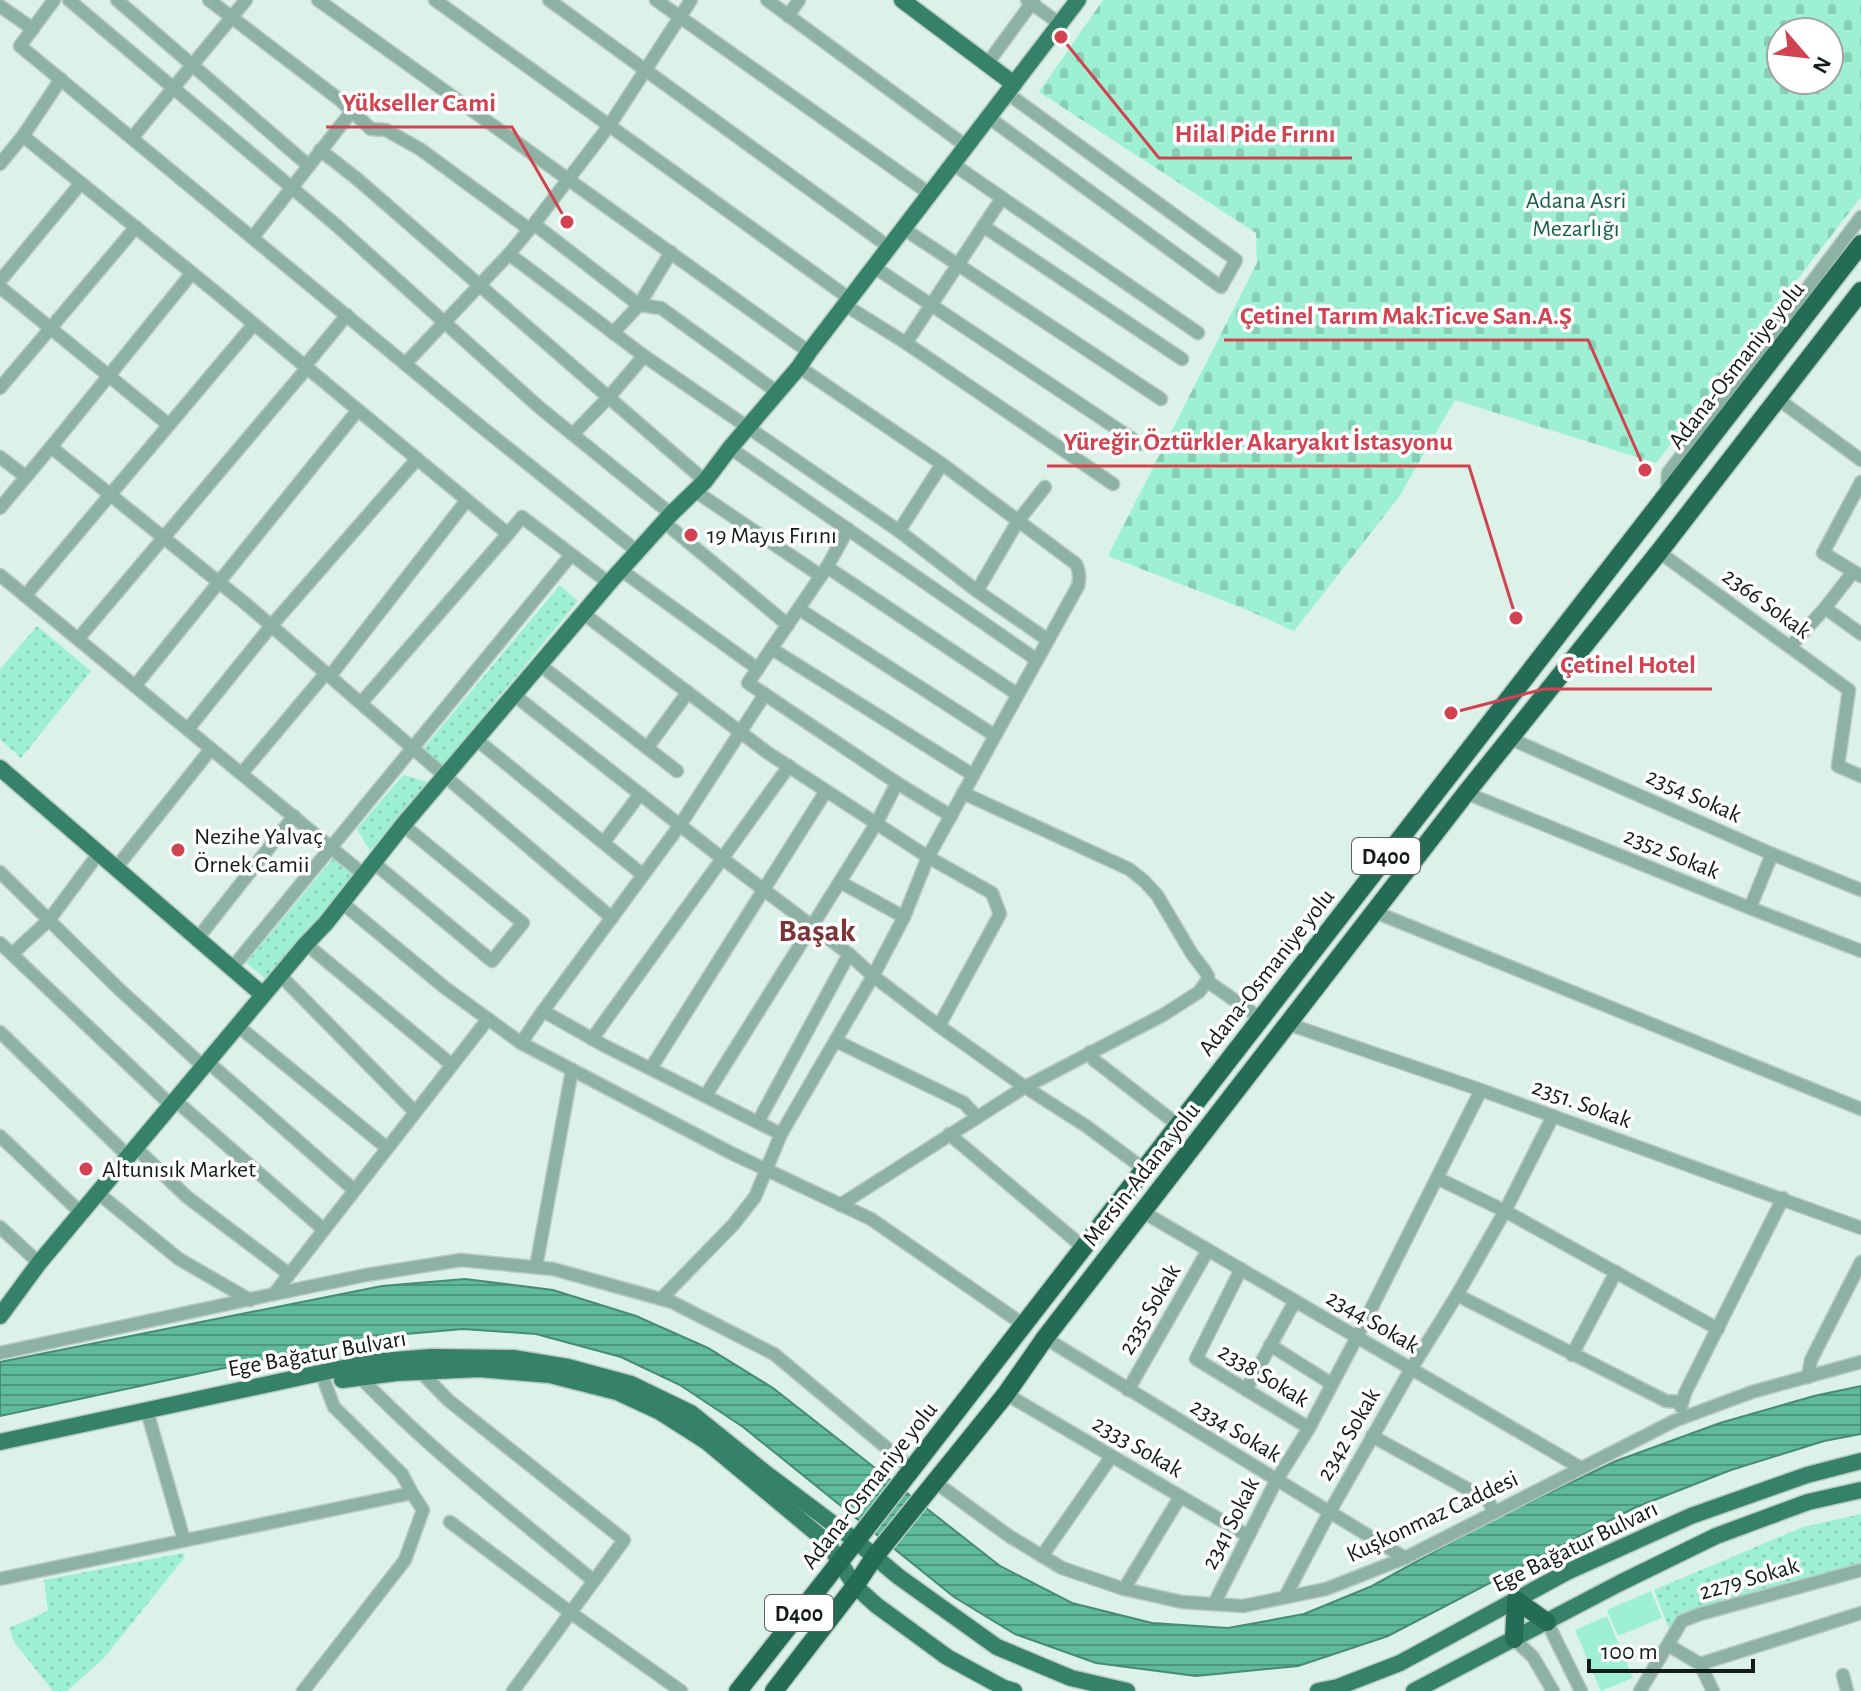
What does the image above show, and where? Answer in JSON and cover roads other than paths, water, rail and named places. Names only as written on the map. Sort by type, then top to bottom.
[{"type":"highway","name":"Adana-Osmaniye yolu","points":[[738,1691],[1861,244]]},
{"type":"highway","name":"Mersin-Adana yolu","points":[[935,1482],[1006,1394],[1045,1338],[1466,793],[1659,552],[1861,291]]},
{"type":"highway","name":"Adana-Osmaniye yolu","points":[[774,1691],[935,1482]]},
{"type":"highway","points":[[1516,1600],[1547,1622]]},
{"type":"highway","points":[[1514,1639],[1516,1600]]},
{"type":"main road","points":[[902,0],[987,64],[1010,88]]},
{"type":"main road","points":[[0,1316],[39,1263],[403,825],[615,576],[700,486],[799,367],[1078,0]]},
{"type":"main road","points":[[0,768],[263,995]]},
{"type":"main road","name":"Ege Bağatur Bulvarı","points":[[0,1452],[371,1362],[513,1358],[568,1367],[631,1384],[691,1413],[768,1475],[858,1538],[899,1577],[997,1647],[1071,1678],[1127,1691]]},
{"type":"main road","name":"Ege Bağatur Bulvarı","points":[[0,1442],[359,1376],[479,1369],[550,1375],[617,1392],[660,1412],[707,1442],[827,1542],[855,1586],[876,1605],[947,1657],[1014,1691]]},
{"type":"main road","name":"Ege Bağatur Bulvarı","points":[[1318,1691],[1338,1687],[1400,1663],[1567,1572],[1691,1516],[1807,1475],[1861,1461]]},
{"type":"main road","points":[[1414,1691],[1716,1536],[1808,1502],[1861,1490]]},
{"type":"street","points":[[54,0],[20,46],[638,552]]},
{"type":"street","points":[[69,0],[292,188],[788,625]]},
{"type":"street","points":[[117,0],[309,166]]},
{"type":"street","points":[[209,0],[371,129],[386,130],[420,149],[639,305],[661,308],[777,392]]},
{"type":"street","points":[[132,138],[246,0]]},
{"type":"street","points":[[318,0],[809,352]]},
{"type":"street","points":[[435,0],[848,302],[1113,484]]},
{"type":"street","points":[[549,0],[889,247]]},
{"type":"street","points":[[656,0],[930,194]]},
{"type":"street","points":[[405,364],[480,286],[531,227],[609,126],[691,0]]},
{"type":"street","points":[[767,0],[966,146]]},
{"type":"street","points":[[788,16],[799,0]]},
{"type":"street","points":[[987,64],[1031,1],[1060,24]]},
{"type":"street","points":[[1,3],[33,29]]},
{"type":"street","points":[[0,164],[61,79]]},
{"type":"street","points":[[988,117],[1221,287],[1236,260],[1010,88]]},
{"type":"street","points":[[253,237],[352,111]]},
{"type":"street","points":[[23,136],[508,534]]},
{"type":"street","points":[[320,150],[608,398],[700,486],[824,571],[1017,694]]},
{"type":"street","points":[[953,164],[1198,333]]},
{"type":"street","points":[[81,183],[0,284],[169,425]]},
{"type":"street","points":[[906,343],[1002,198]]},
{"type":"street","points":[[1667,493],[1668,473],[1861,217]]},
{"type":"street","points":[[983,226],[1182,359]]},
{"type":"street","points":[[0,388],[136,227]]},
{"type":"street","points":[[904,229],[1161,399]]},
{"type":"street","points":[[613,333],[639,305],[671,252]]},
{"type":"street","points":[[509,254],[644,356],[899,531],[1048,640]]},
{"type":"street","points":[[874,267],[1140,444]]},
{"type":"street","points":[[0,508],[192,273]]},
{"type":"street","points":[[78,639],[347,315]]},
{"type":"street","points":[[25,596],[254,324]]},
{"type":"street","points":[[573,434],[644,356]]},
{"type":"street","points":[[661,1299],[755,1197],[781,1134],[873,976],[904,917],[928,857],[1078,586],[1076,564],[942,464],[799,367]]},
{"type":"street","points":[[1778,399],[1861,460]]},
{"type":"street","points":[[135,686],[358,410]]},
{"type":"street","points":[[51,447],[271,626],[612,918]]},
{"type":"street","points":[[730,448],[1037,660]]},
{"type":"street","points":[[0,457],[26,477]]},
{"type":"street","points":[[188,729],[271,626],[417,459]]},
{"type":"street","points":[[899,531],[942,464]]},
{"type":"street","points":[[1790,647],[1857,574],[1823,553],[1857,500],[1861,482]]},
{"type":"street","points":[[977,591],[1018,521],[1045,487]]},
{"type":"street","points":[[242,773],[328,674],[467,500]]},
{"type":"street","points":[[361,703],[522,517],[571,555],[615,576],[758,669]]},
{"type":"street","points":[[848,529],[824,571],[748,683],[951,816]]},
{"type":"street","name":"2366 Sokak","points":[[1659,552],[1849,690],[1838,766],[1861,776]]},
{"type":"street","points":[[232,968],[571,555]]},
{"type":"street","points":[[0,575],[332,848],[368,868],[492,961],[523,923],[403,825]]},
{"type":"street","points":[[1825,608],[1861,634]]},
{"type":"street","points":[[799,609],[994,735]]},
{"type":"street","points":[[584,614],[789,766],[928,857],[992,893],[1000,914],[939,1026]]},
{"type":"street","points":[[772,649],[973,775]]},
{"type":"street","points":[[540,665],[677,771]]},
{"type":"street","points":[[647,748],[688,692]]},
{"type":"street","points":[[521,1043],[680,825],[765,694]]},
{"type":"street","points":[[514,695],[939,1026],[1144,1169]]},
{"type":"street","name":"2354 Sokak","points":[[1511,739],[1861,890]]},
{"type":"street","points":[[477,740],[643,875]]},
{"type":"street","points":[[116,868],[211,749]]},
{"type":"street","points":[[592,1039],[789,766]]},
{"type":"street","points":[[706,1095],[876,824],[897,783]]},
{"type":"street","points":[[651,1068],[826,791]]},
{"type":"street","points":[[963,793],[1129,869],[1157,895],[1205,971],[1207,981],[1260,1018]]},
{"type":"street","name":"2352 Sokak","points":[[1466,793],[1861,951]]},
{"type":"street","points":[[604,842],[640,794]]},
{"type":"street","points":[[198,938],[294,816]]},
{"type":"street","points":[[12,954],[49,920],[99,853]]},
{"type":"street","points":[[1750,908],[1772,854]]},
{"type":"street","points":[[0,872],[119,989],[354,1190]]},
{"type":"street","points":[[840,882],[904,917]]},
{"type":"street","points":[[341,902],[444,987],[521,1043],[718,1147],[871,1219],[1024,1325]]},
{"type":"street","points":[[1375,912],[1861,1109]]},
{"type":"street","points":[[0,943],[174,1103],[323,1229]]},
{"type":"street","points":[[306,944],[452,1065]]},
{"type":"street","points":[[758,1122],[849,954]]},
{"type":"street","points":[[280,975],[415,1112]]},
{"type":"street","points":[[840,1205],[1025,1087],[1163,1015],[1199,992],[1207,981]]},
{"type":"street","points":[[543,1011],[781,1134]]},
{"type":"street","points":[[274,1294],[488,1019]]},
{"type":"street","name":"2351. Sokak","points":[[1288,1024],[1481,1090],[1861,1228]]},
{"type":"street","points":[[238,1026],[387,1148]]},
{"type":"street","points":[[0,1032],[132,1153],[289,1274]]},
{"type":"street","points":[[836,1041],[964,1103],[977,1117]]},
{"type":"street","points":[[1090,1052],[1101,1066],[1178,1125]]},
{"type":"street","points":[[536,1267],[572,1070]]},
{"type":"street","name":"2341 Sokak","points":[[1214,1604],[1276,1481],[1309,1428],[1357,1337],[1481,1090]]},
{"type":"street","name":"2342 Sokak","points":[[1285,1597],[1372,1436],[1505,1211],[1553,1116]]},
{"type":"street","points":[[949,1134],[1083,1247]]},
{"type":"street","points":[[0,1136],[81,1213]]},
{"type":"street","points":[[1437,1178],[1505,1211],[1718,1329]]},
{"type":"street","points":[[98,1193],[179,1259],[250,1300]]},
{"type":"street","points":[[1683,1418],[1681,1402],[1783,1198]]},
{"type":"street","name":"2344 Sokak","points":[[1143,1212],[1581,1468]]},
{"type":"street","points":[[0,1227],[39,1263]]},
{"type":"street","name":"2335 Sokak","points":[[1128,1390],[1208,1250]]},
{"type":"street","points":[[0,1353],[366,1275],[461,1260],[553,1269],[672,1302],[774,1354],[912,1469]]},
{"type":"street","points":[[1808,1377],[1811,1360],[1861,1262]]},
{"type":"street","name":"2338 Sokak","points":[[1241,1269],[1196,1359],[1309,1428]]},
{"type":"street","points":[[1572,1355],[1616,1272]]},
{"type":"street","points":[[1457,1295],[1666,1401],[1681,1402]]},
{"type":"street","points":[[1246,1390],[1295,1301]]},
{"type":"street","name":"2334 Sokak","points":[[1045,1338],[1405,1558]]},
{"type":"street","points":[[1270,1345],[1332,1384]]},
{"type":"street","points":[[407,1359],[448,1400],[624,1540],[513,1691]]},
{"type":"street","name":"Kuşkonmaz Caddesi","points":[[935,1482],[1009,1536],[1062,1568],[1124,1589],[1182,1602],[1243,1606],[1326,1589],[1405,1558],[1683,1418],[1752,1392],[1861,1362]]},
{"type":"street","points":[[359,1376],[389,1407],[481,1488],[594,1581]]},
{"type":"street","points":[[303,1691],[405,1560],[423,1510],[402,1474],[334,1407],[325,1383]]},
{"type":"street","name":"2333 Sokak","points":[[1006,1394],[1248,1536]]},
{"type":"street","points":[[148,1415],[184,1540]]},
{"type":"street","points":[[1372,1436],[1484,1498],[1494,1513]]},
{"type":"street","points":[[1042,1556],[1111,1457]]},
{"type":"street","points":[[0,1579],[412,1493]]},
{"type":"street","points":[[1124,1589],[1180,1497]]},
{"type":"street","points":[[450,1522],[681,1691]]},
{"type":"street","name":"2279 Sokak","points":[[1640,1691],[1682,1621],[1861,1570]]},
{"type":"street","points":[[1700,1664],[1861,1613]]},
{"type":"street","points":[[1547,1622],[1581,1691]]},
{"type":"street","points":[[1514,1639],[1533,1657],[1553,1691]]},
{"type":"street","points":[[1668,1645],[1700,1664],[1713,1691]]},
{"type":"street","points":[[1843,1675],[1847,1691]]},
{"type":"place","name":"Hilal Pide Fırını","points":[[1061,37]]},
{"type":"place","name":"Yükseller Cami","points":[[567,222]]},
{"type":"place","name":"Çetinel Tarım Mak.Tic.ve San.A.Ş","points":[[1645,470]]},
{"type":"place","name":"19 Mayıs Fırını","points":[[691,535]]},
{"type":"place","name":"Yüreğir Öztürkler Akaryakıt İstasyonu","points":[[1516,618]]},
{"type":"place","name":"Çetinel Hotel","points":[[1451,713]]},
{"type":"place","name":"Nezihe Yalvaç Örnek Camii","points":[[178,850]]},
{"type":"place","name":"Altunısık Market","points":[[86,1169]]},
{"type":"district","name":"Başak","points":[[817,930]]},
{"type":"park label","name":"Adana Asri Mezarlığı","points":[[1576,214]]}]
